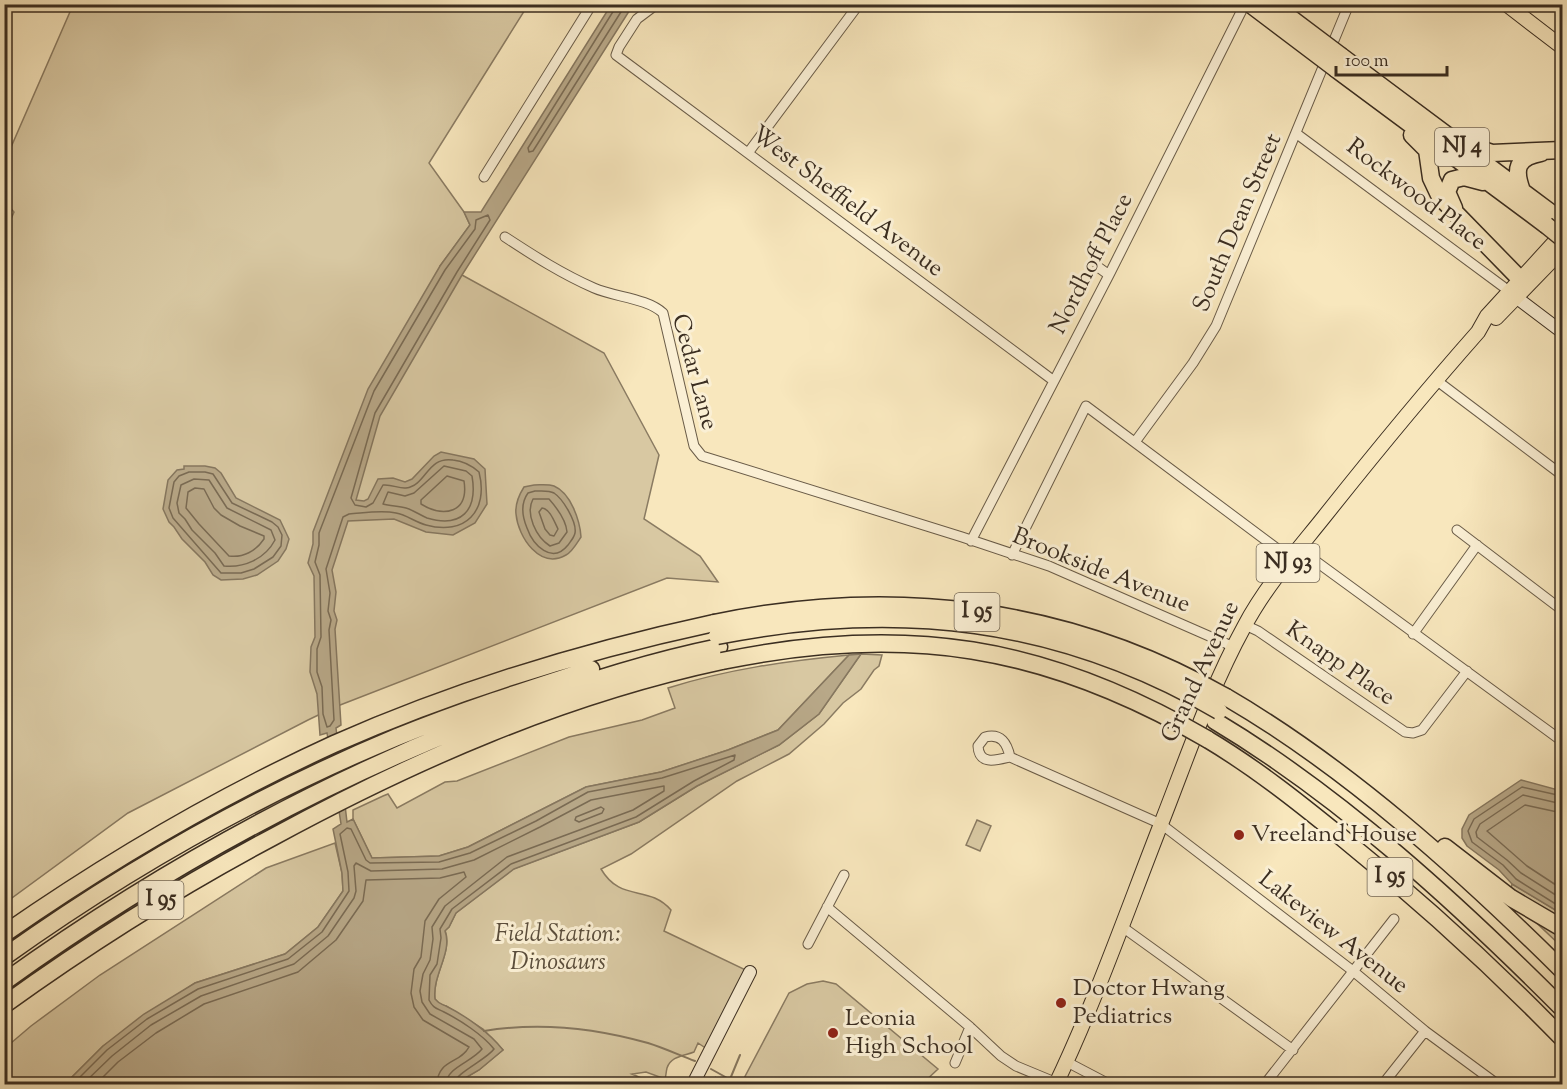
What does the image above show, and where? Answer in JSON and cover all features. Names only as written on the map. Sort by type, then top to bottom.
[{"type":"highway","name":"NJ 4","points":[[1250,4],[1449,137],[1522,191],[1555,221],[1563,236]]},
{"type":"highway","name":"NJ 4","points":[[1272,4],[1382,102],[1490,184],[1555,221]]},
{"type":"highway","points":[[1382,102],[1427,150],[1431,178],[1445,204],[1456,212],[1520,279]]},
{"type":"highway","points":[[1449,137],[1492,153],[1557,150]]},
{"type":"highway","points":[[1522,191],[1517,176],[1521,163],[1530,155],[1557,150]]},
{"type":"highway","points":[[1456,212],[1446,192],[1452,180],[1464,177],[1490,184]]},
{"type":"highway","name":"I 95","points":[[4,1005],[68,960],[161,900],[234,858],[327,808],[460,746],[555,708],[636,682],[787,610],[841,605],[895,604],[968,610],[1048,626],[1107,643],[1166,666],[1286,768],[1387,848],[1484,932],[1563,1008]]},
{"type":"highway","name":"I 95","points":[[4,957],[85,902],[159,856],[234,814],[322,770],[446,718],[616,662],[718,642],[856,628],[923,630],[974,636],[1043,650],[1108,670],[1155,690],[1220,710],[1289,737],[1367,796],[1475,887],[1563,970]]},
{"type":"highway","name":"I 95","points":[[4,982],[75,932],[162,878],[238,834],[325,789],[456,730],[559,692],[718,642]]},
{"type":"highway","name":"I 95","points":[[4,934],[156,836],[235,793],[361,733],[464,693],[529,671],[627,643],[718,642],[788,649],[847,643],[920,644],[969,649],[1038,664],[1083,678],[1139,702],[1207,739],[1263,776],[1370,860],[1460,939],[1563,1038]]},
{"type":"highway","name":"I 95","points":[[1220,710],[1302,767],[1392,837],[1488,921],[1563,992]]},
{"type":"highway","points":[[1367,796],[1407,817],[1510,898],[1563,928]]},
{"type":"main road","points":[[1506,4],[1563,46]]},
{"type":"main road","name":"Grand Avenue","points":[[1513,295],[1520,279],[1563,236]]},
{"type":"main road","name":"Grand Avenue","points":[[1056,1084],[1101,980],[1191,746],[1234,647],[1261,598],[1436,380],[1478,332],[1487,316],[1563,250]]},
{"type":"street","points":[[484,177],[592,4]]},
{"type":"street","name":"West Sheffield Avenue","points":[[657,4],[638,19],[616,55],[1054,381]]},
{"type":"street","points":[[748,153],[859,4]]},
{"type":"street","name":"Nordhoff Place","points":[[971,541],[1109,275],[1245,4]]},
{"type":"street","name":"South Dean Street","points":[[1135,442],[1193,363],[1216,326],[1349,4]]},
{"type":"street","name":"Rockwood Place","points":[[1297,134],[1563,332]]},
{"type":"street","name":"Cedar Lane","points":[[505,237],[542,261],[578,280],[607,293],[651,305],[663,314],[693,441],[699,454],[986,546]]},
{"type":"street","points":[[1098,267],[1109,275]]},
{"type":"street","points":[[1436,380],[1563,475]]},
{"type":"street","points":[[1012,555],[1086,406],[1295,554],[1413,633],[1563,741]]},
{"type":"street","points":[[1457,530],[1563,610]]},
{"type":"street","name":"Brookside Avenue","points":[[986,546],[1060,570],[1234,647]]},
{"type":"street","points":[[1413,633],[1477,546]]},
{"type":"street","name":"Knapp Place","points":[[1245,625],[1258,631],[1405,732],[1413,733],[1422,730],[1467,671]]},
{"type":"street","name":"Lakeview Avenue","points":[[1010,757],[1161,824],[1353,970],[1425,1031],[1497,1084]]},
{"type":"street","points":[[808,944],[844,875]]},
{"type":"street","points":[[827,907],[970,1026],[1009,1062],[1056,1084]]},
{"type":"street","points":[[1265,1084],[1394,919]]},
{"type":"street","points":[[1121,926],[1293,1050]]},
{"type":"street","points":[[693,1084],[750,972]]},
{"type":"street","points":[[955,1063],[970,1026]]},
{"type":"street","points":[[1383,1084],[1425,1031]]},
{"type":"street","points":[[1066,1062],[1110,1084]]},
{"type":"green space","points":[[73,5],[528,5],[429,163],[464,212],[470,225],[440,266],[462,275],[604,353],[659,455],[644,519],[700,556],[718,582],[667,578],[335,707],[128,813],[5,903],[4,235],[14,212],[5,201],[5,161]]},
{"type":"green space","name":"Field Station: Dinosaurs","points":[[861,654],[882,655],[879,666],[861,689],[789,754],[737,781],[631,854],[601,869],[617,886],[653,897],[671,910],[664,931],[750,972],[710,1051],[698,1043],[694,1052],[678,1057],[669,1064],[665,1079],[646,1072],[632,1074],[655,1084],[455,1084],[479,1070],[503,1050],[483,1029],[439,1004],[435,999],[436,981],[445,955],[447,938],[445,930],[456,913],[513,869],[639,822],[697,786],[779,745],[819,714]]},
{"type":"green space","points":[[849,655],[778,730],[728,750],[661,772],[586,787],[468,847],[439,856],[372,858],[353,819],[353,810],[388,794],[397,808],[445,782],[457,781],[569,737],[642,720],[675,708],[668,688],[758,667]]},
{"type":"green space","points":[[977,820],[991,826],[980,851],[966,845]]},
{"type":"green space","points":[[335,843],[342,873],[343,891],[318,927],[285,954],[195,983],[103,1046],[65,1084],[5,1084],[4,1049],[100,975],[266,868]]},
{"type":"green space","points":[[1512,884],[1562,914],[1562,947],[1509,897]]},
{"type":"green space","name":"Leonia High School","points":[[823,981],[836,984],[938,1069],[922,1084],[741,1084],[789,993],[807,984]]},
{"type":"water","points":[[611,5],[633,5],[462,275],[380,416],[356,500],[368,499],[378,479],[393,478],[405,482],[412,479],[434,456],[441,452],[474,459],[485,469],[487,504],[475,523],[453,535],[426,532],[394,519],[348,521],[332,570],[336,592],[334,611],[337,620],[335,629],[341,725],[336,728],[347,822],[353,819],[372,858],[439,856],[468,847],[586,787],[661,772],[728,750],[778,730],[849,655],[861,654],[819,714],[779,745],[697,786],[639,822],[514,869],[456,913],[445,931],[447,939],[445,955],[436,981],[435,999],[477,1025],[503,1050],[479,1070],[455,1084],[65,1084],[103,1046],[144,1014],[195,983],[285,954],[318,927],[343,891],[342,873],[333,829],[341,824],[327,733],[320,735],[317,694],[310,672],[311,647],[315,637],[314,576],[308,563],[313,544],[313,532],[368,389],[440,266],[470,225],[464,212],[481,212]]},
{"type":"water","points":[[184,466],[215,468],[221,473],[236,498],[280,520],[289,539],[278,561],[257,575],[243,579],[221,580],[213,575],[205,562],[169,522],[163,509],[168,480],[177,470],[184,469]]},
{"type":"water","points":[[554,486],[565,495],[574,508],[581,537],[566,555],[548,558],[539,555],[532,549],[521,532],[516,514],[517,504],[524,487]]},
{"type":"water","points":[[1521,780],[1562,791],[1562,914],[1512,884],[1499,870],[1467,846],[1462,838],[1462,829],[1469,815]]},
{"type":"waterway","points":[[484,1031],[525,1027],[587,1030],[648,1043],[695,1061]]},
{"type":"waterway","points":[[728,1084],[740,1055]]},
{"type":"waterway","points":[[711,1069],[729,1079]]},
{"type":"railway","points":[[713,1084],[716,1077]]},
{"type":"place","name":"Vreeland House","points":[[1239,835]]},
{"type":"place","name":"Doctor Hwang Pediatrics","points":[[1061,1003]]},
{"type":"place","name":"Leonia High School","points":[[833,1033]]}]
